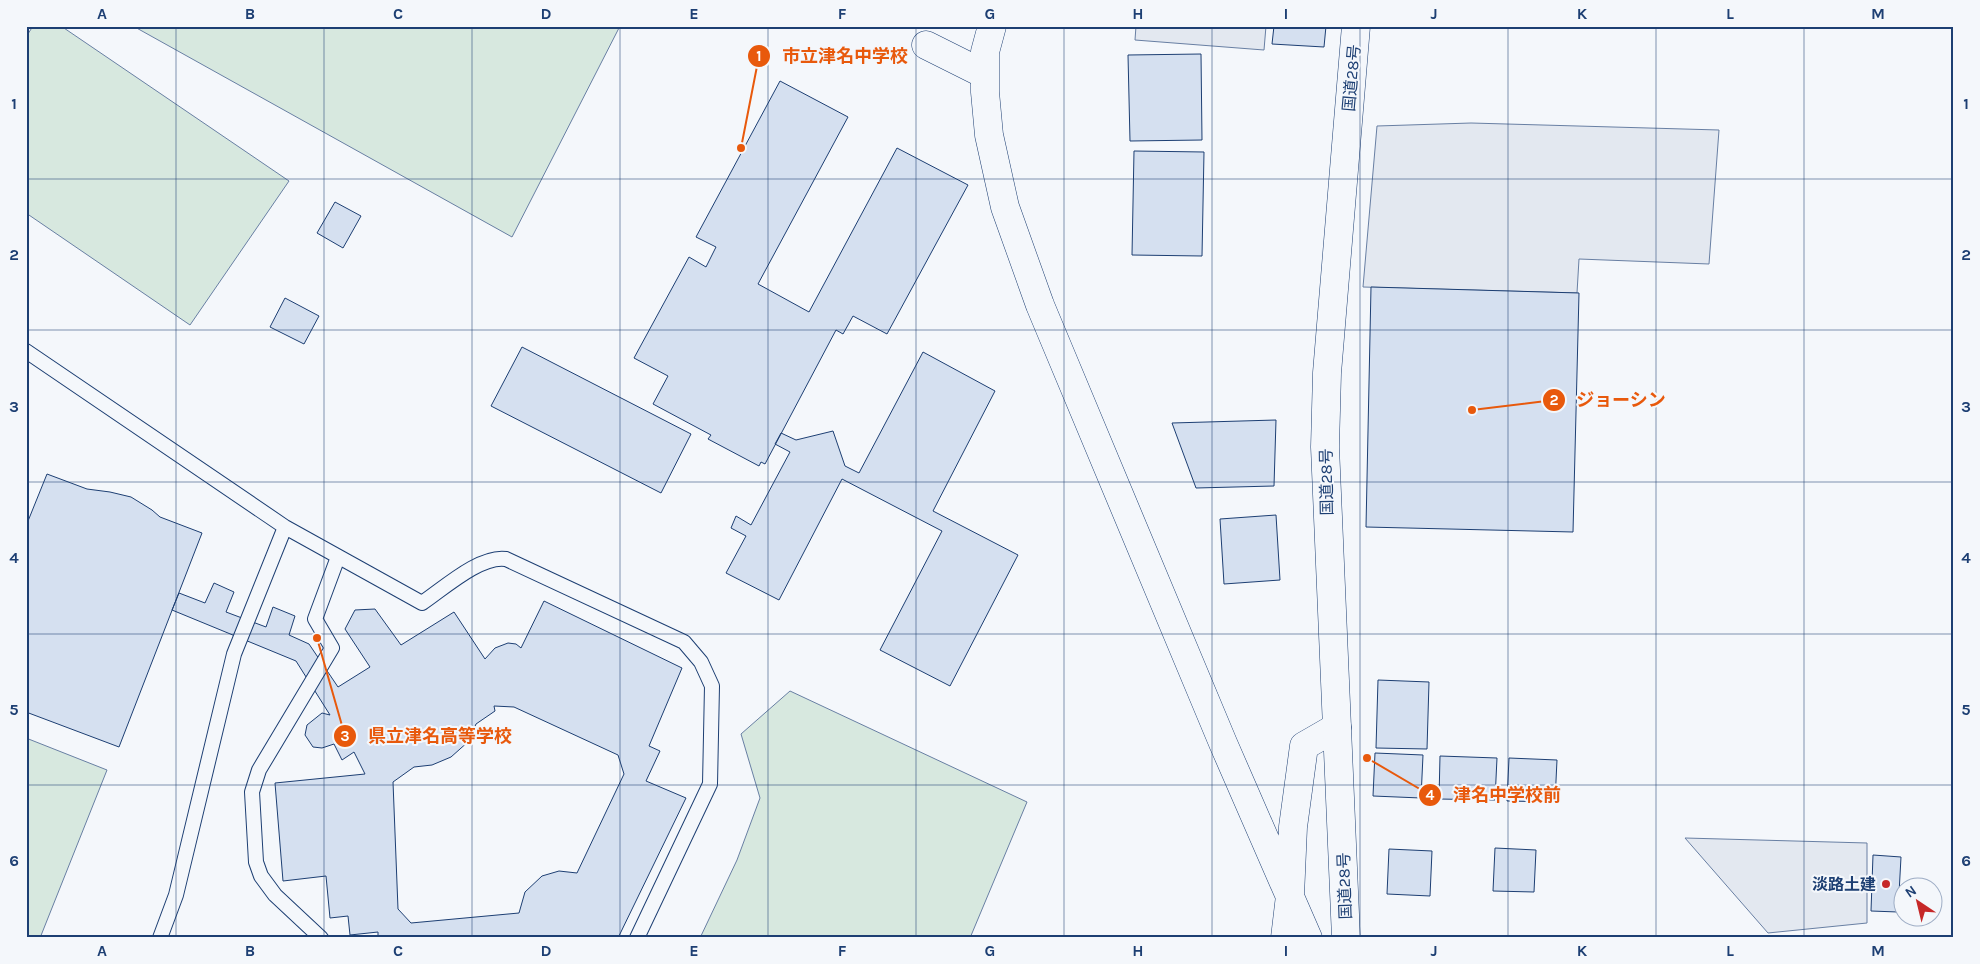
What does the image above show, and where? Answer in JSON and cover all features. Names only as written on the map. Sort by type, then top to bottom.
[{"type":"main road","points":[[992,26],[985,52],[984,74],[989,135],[1005,207],[1040,305],[1223,743],[1308,938]]},
{"type":"main road","name":"国道28号","points":[[1346,938],[1325,447],[1327,373],[1356,26]]},
{"type":"main road","points":[[926,44],[984,74]]},
{"type":"main road","points":[[1285,938],[1290,896],[1293,827],[1304,746],[1337,727]]},
{"type":"lane","points":[[26,351],[285,527],[422,603],[484,561],[500,558],[506,559],[684,642],[702,662],[712,686],[710,784],[637,938]]},
{"type":"lane","points":[[160,938],[176,895],[234,654],[285,527]]},
{"type":"lane","points":[[321,938],[275,895],[261,876],[256,862],[252,792],[259,770],[332,648],[315,619],[338,557]]},
{"type":"shaded area","points":[[33,26],[61,26],[289,181],[190,325],[26,213],[26,37]]},
{"type":"shaded area","points":[[133,26],[620,26],[512,237]]},
{"type":"shaded area","points":[[1136,26],[1266,26],[1264,50],[1135,40]]},
{"type":"shaded area","points":[[1471,123],[1719,130],[1709,264],[1579,259],[1577,293],[1363,287],[1377,126]]},
{"type":"shaded area","points":[[790,691],[1027,802],[970,938],[700,938],[737,860],[760,798],[741,734]]},
{"type":"shaded area","points":[[26,738],[107,770],[40,938],[26,938]]},
{"type":"shaded area","points":[[1685,838],[1867,843],[1867,923],[1768,933]]},
{"type":"building","points":[[1274,26],[1326,26],[1324,47],[1272,44]]},
{"type":"building","points":[[1201,54],[1202,140],[1130,141],[1128,55]]},
{"type":"building","points":[[780,81],[848,117],[758,284],[809,312],[897,148],[968,185],[887,334],[853,316],[843,334],[836,330],[765,464],[761,462],[759,466],[708,439],[711,435],[653,404],[668,376],[634,358],[689,257],[706,267],[716,247],[696,237]]},
{"type":"building","points":[[1134,151],[1204,152],[1202,256],[1132,255]]},
{"type":"building","points":[[335,202],[361,216],[343,248],[317,233]]},
{"type":"building","points":[[1371,287],[1579,293],[1573,532],[1366,527]]},
{"type":"building","points":[[285,298],[319,316],[304,344],[270,327]]},
{"type":"building","points":[[522,347],[691,434],[661,493],[491,406]]},
{"type":"building","points":[[923,352],[995,391],[933,511],[1018,555],[950,686],[880,650],[942,531],[842,479],[779,600],[726,573],[746,536],[731,528],[736,516],[751,525],[790,452],[775,444],[781,433],[796,440],[833,431],[845,466],[859,473]]},
{"type":"building","points":[[1276,420],[1274,486],[1196,488],[1172,423]]},
{"type":"building","points":[[47,474],[87,489],[131,497],[160,517],[202,533],[119,747],[26,712],[26,526]]},
{"type":"building","points":[[1276,515],[1280,580],[1224,584],[1220,519]]},
{"type":"building","points":[[214,583],[234,592],[226,612],[266,627],[273,607],[295,616],[289,635],[309,644],[338,687],[370,667],[345,629],[355,610],[375,609],[401,645],[454,612],[485,659],[495,648],[508,643],[516,644],[521,648],[544,601],[682,668],[649,746],[660,751],[646,781],[686,798],[618,938],[378,938],[378,932],[350,935],[348,916],[330,918],[326,876],[283,881],[275,783],[365,774],[354,752],[342,760],[334,744],[322,748],[313,747],[305,735],[307,725],[322,713],[330,715],[296,661],[172,610],[179,593],[205,603]],"holes":[[[494,706],[514,707],[618,755],[624,774],[577,873],[559,871],[542,876],[525,892],[519,913],[411,923],[398,909],[393,782],[414,767],[432,765],[451,757],[469,741],[476,724],[495,711]]]},
{"type":"building","points":[[1378,680],[1429,682],[1427,749],[1376,748]]},
{"type":"building","points":[[1375,753],[1423,755],[1421,798],[1373,796]]},
{"type":"building","points":[[1440,756],[1497,758],[1495,800],[1439,799]]},
{"type":"building","points":[[1509,758],[1557,760],[1555,802],[1507,801]]},
{"type":"building","points":[[1495,848],[1536,850],[1534,892],[1493,891]]},
{"type":"building","points":[[1389,849],[1432,851],[1430,896],[1387,894]]},
{"type":"building","name":"淡路土建","points":[[1873,855],[1901,857],[1900,876],[1892,876],[1892,912],[1871,911]]},
{"type":"place","name":"市立津名中学校","points":[[741,148]]},
{"type":"place","name":"ジョーシン","points":[[1472,410]]},
{"type":"place","name":"県立津名高等学校","points":[[317,638]]},
{"type":"place","name":"津名中学校前","points":[[1367,758]]},
{"type":"place","name":"淡路土建","points":[[1886,884]]}]
